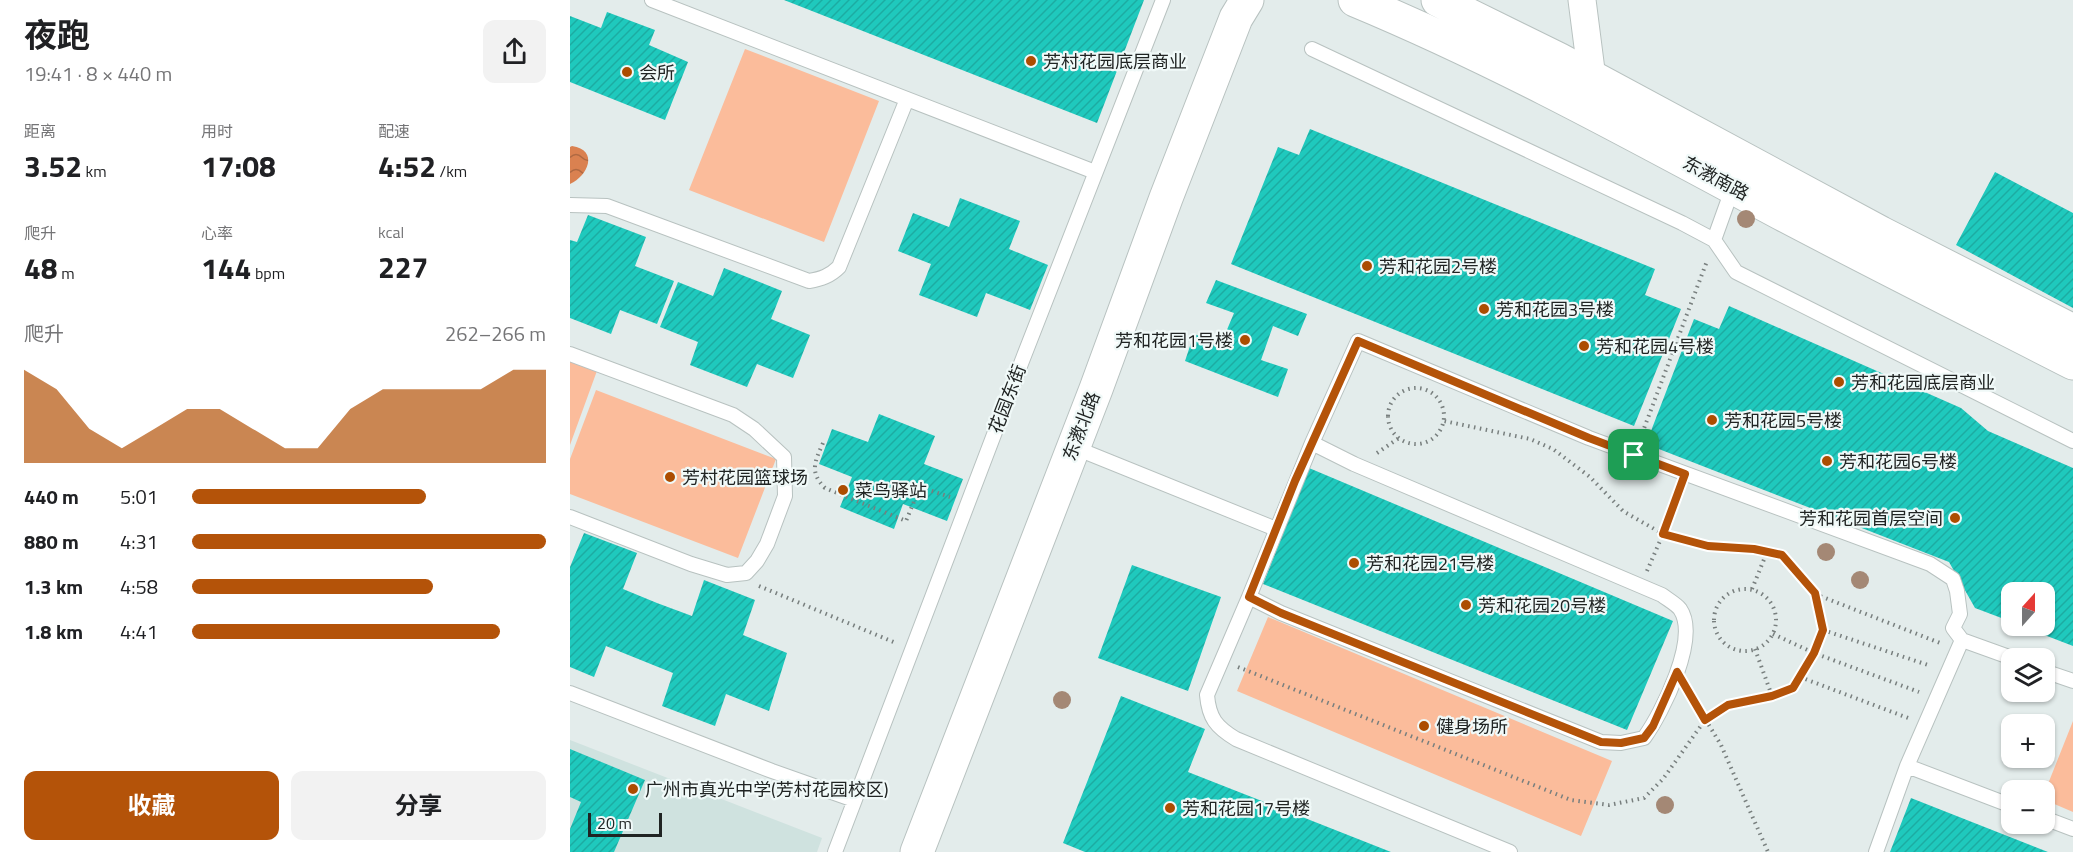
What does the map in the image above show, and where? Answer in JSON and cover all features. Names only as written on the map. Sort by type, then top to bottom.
[{"type":"street","name":"东漖北路","points":[[917,852],[1170,187],[1236,18],[1247,0]]},
{"type":"street","name":"东漖南路","points":[[1355,0],[1419,26],[1546,87],[1733,187],[2073,363]]},
{"type":"street","name":"东漖南路","points":[[1438,0],[1510,34],[1881,233],[2073,331]]},
{"type":"street","points":[[1582,0],[1592,78]]},
{"type":"lane","points":[[652,0],[1095,172]]},
{"type":"lane","name":"花园东街","points":[[835,852],[1163,0]]},
{"type":"lane","points":[[1312,50],[1682,223],[1714,240],[1736,272],[2073,441]]},
{"type":"lane","points":[[570,205],[607,206],[809,281],[820,279],[831,275],[839,267],[907,99]]},
{"type":"lane","points":[[1714,240],[1733,187]]},
{"type":"lane","points":[[1510,852],[1236,739],[1219,728],[1208,709],[1207,695],[1312,443],[1358,341],[1589,438],[1930,564],[1953,579],[1960,614],[1953,628],[1960,645],[1907,766],[1876,852]]},
{"type":"lane","points":[[570,354],[733,415],[754,429],[784,457],[785,496],[767,544],[757,561],[746,573],[727,574],[691,564],[570,517]]},
{"type":"lane","points":[[1249,597],[1281,613],[1601,742],[1621,743],[1644,738],[1653,726],[1682,660],[1686,627],[1680,609],[1662,595],[1312,443]]},
{"type":"lane","points":[[1073,447],[1276,529]]},
{"type":"lane","points":[[1960,645],[2001,655]]},
{"type":"lane","points":[[2055,675],[2073,681]]},
{"type":"lane","points":[[570,693],[854,800]]},
{"type":"lane","points":[[1907,766],[2001,802]]},
{"type":"lane","points":[[2055,822],[2073,829]]},
{"type":"path","points":[[1634,455],[1714,240]]},
{"type":"path","points":[[1417,387],[1426,389],[1437,397],[1443,405],[1444,422],[1439,433],[1431,439],[1421,443],[1411,443],[1399,438],[1391,428],[1388,418],[1395,397],[1403,391],[1417,387]]},
{"type":"path","points":[[1222,660],[1571,800],[1609,805],[1644,798],[1663,779],[1705,720],[1728,705],[1772,696],[1793,688],[1814,653],[1823,630],[1815,593],[1782,555],[1754,549],[1708,546],[1663,534],[1623,511],[1590,477],[1553,449],[1530,439],[1444,422]]},
{"type":"path","points":[[1372,471],[1377,453],[1399,438]]},
{"type":"path","points":[[823,443],[816,461],[815,473],[825,488],[906,521],[920,487],[968,504]]},
{"type":"path","points":[[1640,585],[1663,534],[1685,474]]},
{"type":"path","points":[[1752,589],[1767,552]]},
{"type":"path","points":[[746,573],[755,585],[912,650]]},
{"type":"path","points":[[1752,589],[1771,602],[1776,624],[1773,634],[1764,644],[1755,649],[1742,651],[1730,647],[1722,640],[1715,625],[1714,614],[1718,604],[1734,591],[1752,589]]},
{"type":"path","points":[[1815,593],[1960,645]]},
{"type":"path","points":[[1823,630],[1948,672]]},
{"type":"path","points":[[1773,634],[1814,653],[1936,699]]},
{"type":"path","points":[[1755,649],[1772,696]]},
{"type":"path","points":[[1677,672],[1721,745],[1768,852]]},
{"type":"path","points":[[1800,677],[1925,724]]},
{"type":"shaded area","points":[[745,49],[879,101],[824,242],[689,190]]},
{"type":"shaded area","points":[[570,358],[598,368],[570,445]]},
{"type":"shaded area","name":"芳村花园篮球场","points":[[596,390],[776,459],[738,558],[570,494],[570,459]]},
{"type":"shaded area","name":"健身场所","points":[[1268,617],[1612,761],[1581,836],[1237,691]]},
{"type":"shaded area","points":[[2073,721],[2073,812],[2055,804],[2055,780],[2050,780]]},
{"type":"shaded area","name":"广州市真光中学(芳村花园校区)","points":[[570,740],[822,838],[817,852],[570,852]]},
{"type":"water","points":[[570,147],[586,152],[588,163],[582,175],[570,184]]},
{"type":"building","name":"芳村花园底层商业","points":[[784,0],[1144,0],[1097,123]]},
{"type":"building","name":"会所","points":[[607,12],[655,30],[649,45],[688,62],[665,120],[570,82],[570,16],[601,28]]},
{"type":"building","points":[[1310,129],[1655,269],[1645,295],[1681,309],[1634,426],[1231,264],[1278,147],[1299,155]]},
{"type":"building","points":[[1995,172],[2073,213],[2073,308],[1956,245]]},
{"type":"building","points":[[960,198],[1020,221],[1009,249],[1048,265],[1030,310],[986,293],[977,317],[919,295],[931,264],[898,251],[913,213],[949,227]]},
{"type":"building","points":[[588,215],[646,237],[635,266],[674,281],[657,324],[620,310],[611,334],[570,318],[570,240],[577,242]]},
{"type":"building","points":[[724,268],[782,291],[771,319],[810,335],[793,378],[757,364],[747,387],[690,365],[698,342],[660,327],[678,282],[713,296]]},
{"type":"building","name":"芳和花园1号楼","points":[[1216,280],[1307,314],[1298,336],[1273,326],[1261,360],[1288,369],[1278,397],[1185,361],[1194,334],[1221,344],[1234,313],[1206,303]]},
{"type":"building","name":"芳和花园首层空间","points":[[1729,306],[1961,408],[1988,431],[2073,468],[2073,646],[2047,636],[2055,636],[2055,582],[2001,582],[2001,618],[1975,608],[1949,562],[1646,444],[1694,319],[1719,329]]},
{"type":"building","points":[[879,414],[935,436],[924,464],[963,479],[947,521],[903,504],[894,529],[840,507],[852,477],[819,464],[832,429],[868,442]]},
{"type":"building","points":[[1309,468],[1673,621],[1627,730],[1263,584]]},
{"type":"building","points":[[584,533],[637,553],[623,589],[657,603],[692,616],[704,580],[755,600],[743,635],[787,653],[769,711],[726,694],[715,726],[662,706],[673,673],[606,646],[594,677],[570,667],[570,567]]},
{"type":"building","points":[[1132,565],[1221,597],[1188,691],[1098,658]]},
{"type":"building","name":"芳和花园17号楼","points":[[1121,696],[1205,729],[1188,772],[1391,852],[1085,852],[1063,843]]},
{"type":"building","points":[[570,749],[645,780],[614,852],[570,852],[570,829],[581,802],[570,797]]},
{"type":"building","points":[[1911,798],[2048,852],[1890,852]]},
{"type":"place","name":"芳村花园底层商业","points":[[1031,61]]},
{"type":"place","name":"会所","points":[[627,72]]},
{"type":"place","name":"芳和花园2号楼","points":[[1367,266]]},
{"type":"place","name":"芳和花园3号楼","points":[[1484,309]]},
{"type":"place","name":"芳和花园1号楼","points":[[1245,340]]},
{"type":"place","name":"芳和花园4号楼","points":[[1584,346]]},
{"type":"place","name":"芳和花园底层商业","points":[[1839,382]]},
{"type":"place","name":"芳和花园5号楼","points":[[1712,420]]},
{"type":"place","name":"芳和花园6号楼","points":[[1827,461]]},
{"type":"place","name":"芳村花园篮球场","points":[[670,477]]},
{"type":"place","name":"菜鸟驿站","points":[[843,490]]},
{"type":"place","name":"芳和花园首层空间","points":[[1955,518]]},
{"type":"place","name":"芳和花园21号楼","points":[[1354,563]]},
{"type":"place","name":"芳和花园20号楼","points":[[1466,605]]},
{"type":"place","name":"健身场所","points":[[1424,726]]},
{"type":"place","name":"广州市真光中学(芳村花园校区)","points":[[633,789]]},
{"type":"place","name":"芳和花园17号楼","points":[[1170,808]]},
{"type":"route","points":[[1358,341],[1634,455],[1685,474],[1663,534],[1708,546],[1754,549],[1782,555],[1815,593],[1823,630],[1814,653],[1793,688],[1772,696],[1728,705],[1705,720],[1677,672],[1653,726],[1644,738],[1621,743],[1601,742],[1281,613],[1249,597],[1295,481],[1358,341]]}]
